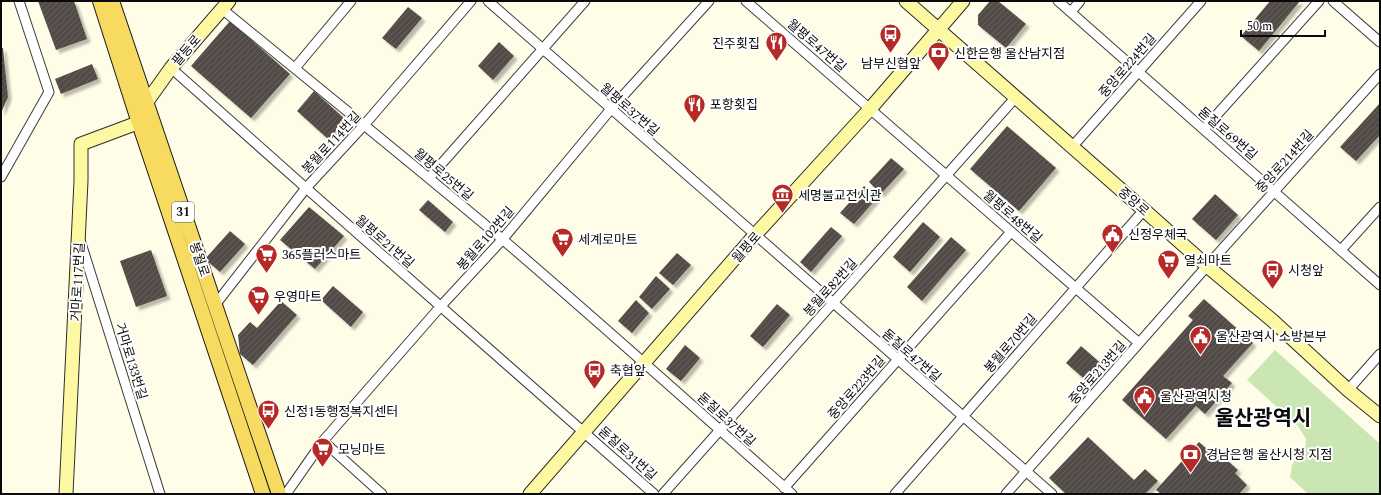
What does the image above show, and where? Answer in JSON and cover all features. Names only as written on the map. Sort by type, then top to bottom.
[{"type":"main road","points":[[100,1],[145,121],[263,494]]},
{"type":"main road","name":"봉월로","points":[[112,1],[146,103],[145,121],[215,305],[279,494]]},
{"type":"main road","name":"중앙로","points":[[906,1],[1207,266],[1273,321],[1348,390],[1380,416]]},
{"type":"main road","name":"월평로","points":[[530,494],[756,235],[870,109],[963,1]]},
{"type":"main road","name":"팔등로","points":[[146,103],[170,68],[226,5]]},
{"type":"main road","name":"거마로117번길","points":[[66,494],[79,235],[81,144],[145,121]]},
{"type":"main road","points":[[268,463],[273,480],[274,494]]},
{"type":"main road","points":[[254,468],[266,494]]},
{"type":"street","points":[[1,177],[49,92],[19,1]]},
{"type":"street","points":[[295,68],[351,1]]},
{"type":"street","name":"봉월로114번길","points":[[215,305],[306,188],[365,124],[471,1]]},
{"type":"street","name":"월평로37번길","points":[[488,1],[756,235]]},
{"type":"street","points":[[429,178],[585,1]]},
{"type":"street","name":"봉월로102번길","points":[[286,494],[323,441],[441,306],[502,240],[611,109],[708,1]]},
{"type":"street","name":"월평로47번길","points":[[746,1],[870,109]]},
{"type":"street","name":"돋질로69번길","points":[[1058,1],[1380,285]]},
{"type":"street","points":[[1070,12],[1080,1]]},
{"type":"street","name":"중앙로224번길","points":[[1072,146],[1201,1]]},
{"type":"street","points":[[1204,129],[1319,1]]},
{"type":"street","points":[[1333,1],[1380,42]]},
{"type":"street","name":"월평로25번길","points":[[226,5],[295,68],[365,124],[645,363]]},
{"type":"street","name":"월평로21번길","points":[[170,68],[584,432]]},
{"type":"street","name":"중앙로214번길","points":[[1207,266],[1380,74]]},
{"type":"street","name":"봉월로82번길","points":[[663,494],[1016,97]]},
{"type":"street","name":"월평로48번길","points":[[870,109],[1139,344]]},
{"type":"street","points":[[1341,250],[1380,207]]},
{"type":"street","name":"봉월로70번길","points":[[895,494],[1144,210]]},
{"type":"street","name":"중앙로223번길","points":[[788,491],[898,360],[1011,232]]},
{"type":"street","name":"거마로133번길","points":[[79,235],[160,494]]},
{"type":"street","name":"돋질로47번길","points":[[756,235],[1052,494]]},
{"type":"street","name":"중앙로213번길","points":[[1006,494],[1207,266]]},
{"type":"street","points":[[1348,390],[1380,354]]},
{"type":"street","name":"돋질로37번길","points":[[645,363],[788,491]]},
{"type":"street","name":"돋질로31번길","points":[[584,432],[654,494]]},
{"type":"street","points":[[323,441],[382,494]]},
{"type":"green space","points":[[1275,350],[1380,444],[1380,494],[1308,494],[1290,477],[1292,465],[1298,455],[1305,448],[1306,439],[1298,426],[1247,380]]},
{"type":"building","points":[[38,1],[74,1],[87,39],[56,50]]},
{"type":"building","points":[[990,1],[998,1],[1026,24],[1006,48],[978,25],[978,15]]},
{"type":"building","points":[[1270,1],[1300,1],[1259,51],[1241,36]]},
{"type":"building","points":[[408,7],[422,18],[396,49],[382,38]]},
{"type":"building","points":[[230,21],[290,74],[251,118],[191,66]]},
{"type":"building","points":[[499,42],[514,56],[493,80],[478,66]]},
{"type":"building","points":[[1,48],[3,48],[8,97],[1,113]]},
{"type":"building","points":[[92,64],[98,79],[61,94],[55,79]]},
{"type":"building","points":[[314,91],[346,120],[328,139],[297,111]]},
{"type":"building","points":[[1380,103],[1380,135],[1356,161],[1340,147]]},
{"type":"building","points":[[1007,126],[1056,168],[1019,211],[970,169]]},
{"type":"building","points":[[891,158],[904,169],[881,194],[869,182]]},
{"type":"building","points":[[864,186],[877,198],[854,224],[840,213]]},
{"type":"building","points":[[1215,194],[1238,215],[1216,240],[1192,219]]},
{"type":"building","points":[[428,200],[453,222],[445,232],[419,210]]},
{"type":"building","points":[[309,207],[344,236],[315,269],[280,240]]},
{"type":"building","points":[[923,222],[940,237],[910,272],[893,257]]},
{"type":"building","points":[[831,227],[842,236],[811,272],[800,262]]},
{"type":"building","points":[[230,231],[245,244],[220,272],[205,259]]},
{"type":"building","points":[[951,237],[966,250],[922,301],[907,287]]},
{"type":"building","points":[[151,250],[167,296],[136,307],[120,261]]},
{"type":"building","points":[[677,253],[691,265],[673,285],[659,273]]},
{"type":"building","points":[[656,276],[670,289],[652,309],[639,297]]},
{"type":"building","points":[[333,286],[363,312],[351,327],[321,300]]},
{"type":"building","points":[[1204,299],[1253,343],[1223,376],[1232,383],[1205,414],[1196,406],[1166,439],[1122,400],[1193,320],[1188,316]]},
{"type":"building","points":[[636,300],[649,313],[632,333],[618,321]]},
{"type":"building","points":[[281,301],[297,315],[253,365],[240,354],[238,335],[250,322],[257,328]]},
{"type":"building","points":[[777,304],[790,315],[763,347],[750,336]]},
{"type":"building","points":[[685,345],[700,358],[681,381],[666,369]]},
{"type":"building","points":[[1081,346],[1104,366],[1089,383],[1066,363]]},
{"type":"building","points":[[1088,437],[1134,480],[1145,469],[1158,481],[1145,494],[1066,494],[1049,478]]},
{"type":"building","points":[[1199,442],[1215,456],[1218,452],[1238,470],[1235,473],[1247,485],[1239,494],[1161,494],[1156,490]]},
{"type":"place","name":"남부신협앞","points":[[891,54]]},
{"type":"place","name":"진주횟집","points":[[776,62]]},
{"type":"place","name":"신한은행 울산남지점","points":[[938,72]]},
{"type":"place","name":"포항횟집","points":[[694,124]]},
{"type":"place","name":"세명불교전시관","points":[[782,214]]},
{"type":"place","name":"신정우체국","points":[[1112,254]]},
{"type":"place","name":"세계로마트","points":[[563,258]]},
{"type":"place","name":"365플러스마트","points":[[266,274]]},
{"type":"place","name":"열쇠마트","points":[[1168,280]]},
{"type":"place","name":"시청앞","points":[[1273,290]]},
{"type":"place","name":"우영마트","points":[[259,316]]},
{"type":"place","name":"울산광역시 소방본부","points":[[1200,356]]},
{"type":"place","name":"축협앞","points":[[595,390]]},
{"type":"place","name":"울산광역시청","points":[[1145,416]]},
{"type":"place","name":"신정1동행정복지센터","points":[[269,430]]},
{"type":"place","name":"모닝마트","points":[[322,468]]},
{"type":"place","name":"경남은행 울산시청 지점","points":[[1190,474]]},
{"type":"district","name":"울산광역시","points":[[1263,418]]}]
